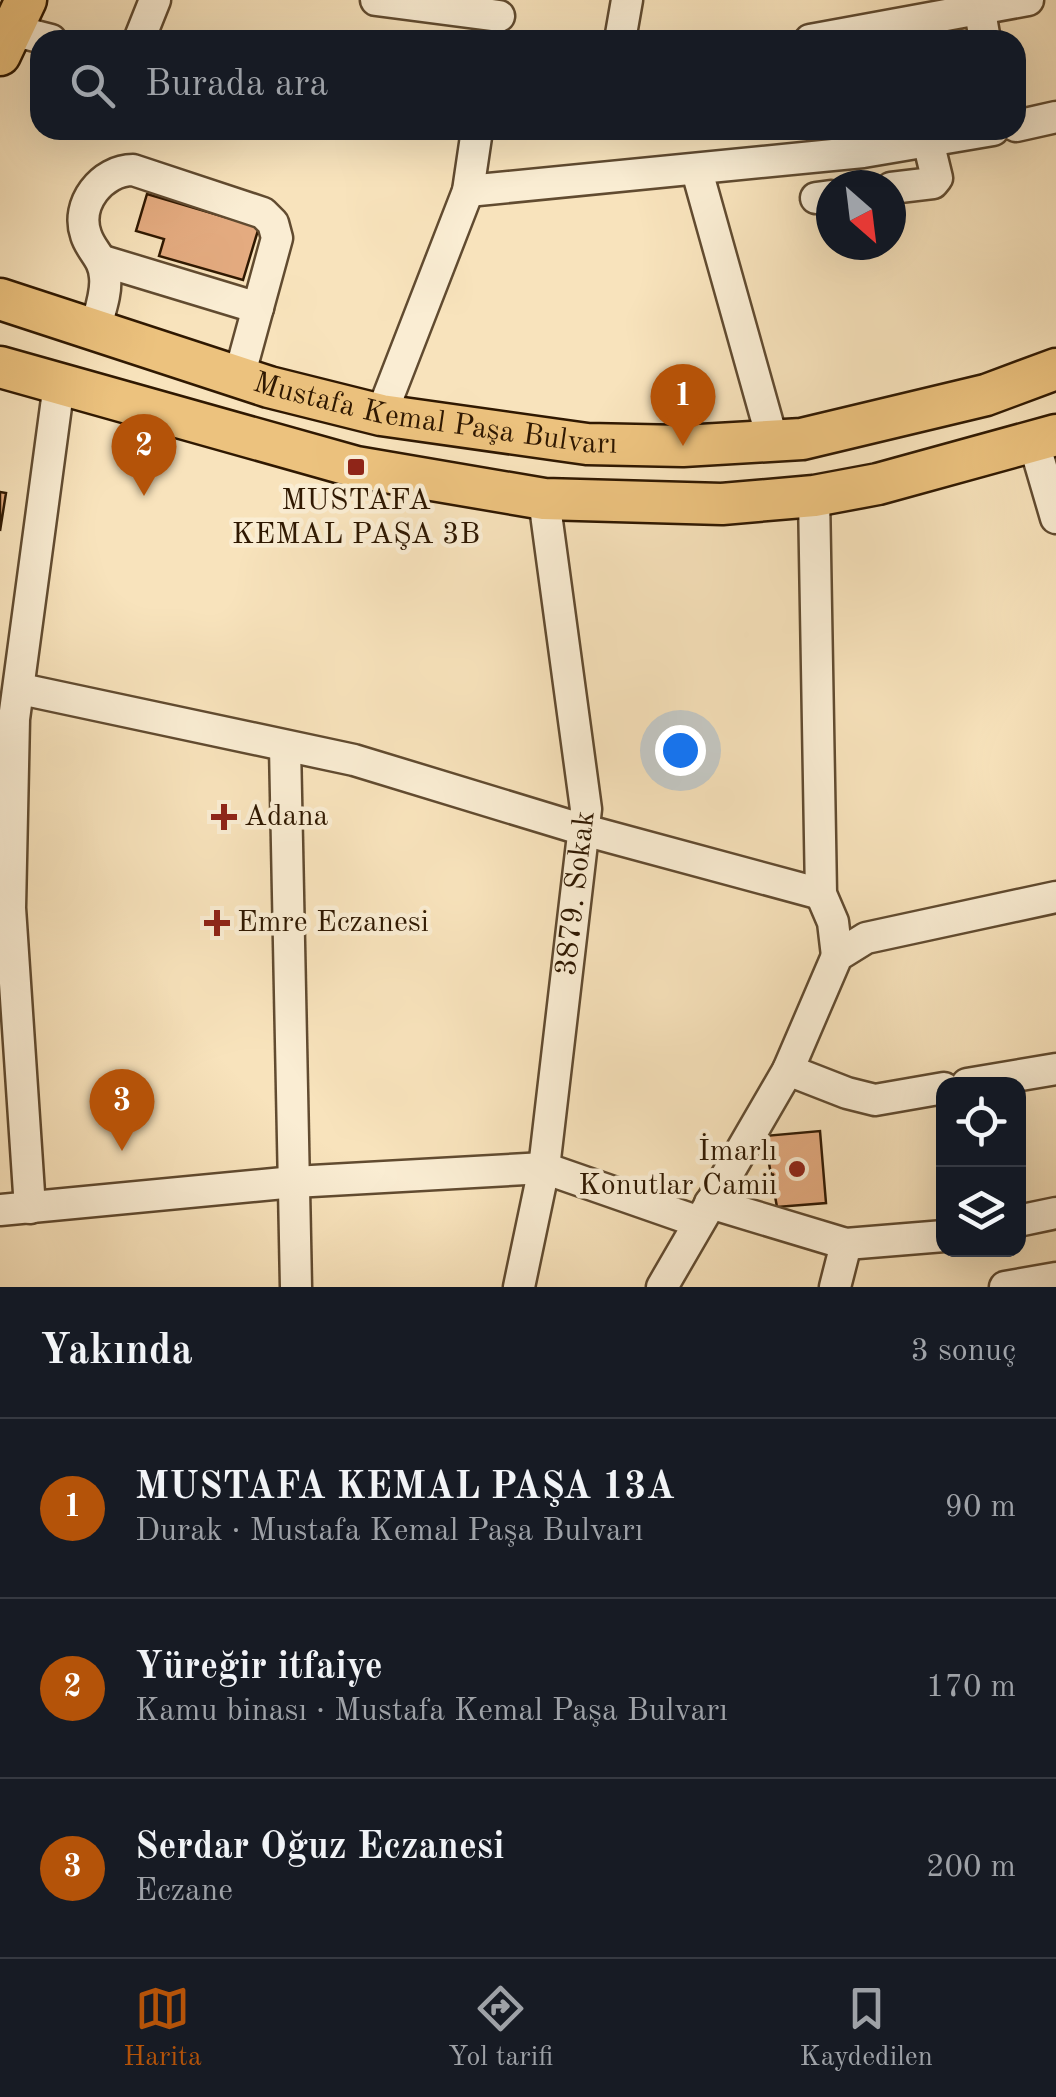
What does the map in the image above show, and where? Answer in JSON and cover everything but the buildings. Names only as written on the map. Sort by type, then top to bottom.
[{"type":"main road","name":"Mustafa Kemal Paşa Bulvarı","points":[[0,299],[239,377],[381,415],[587,444],[683,446],[802,439],[986,394],[1056,369]]},
{"type":"main road","name":"Mustafa Kemal Paşa Bulvarı","points":[[0,366],[356,467],[544,500],[722,504],[814,496],[878,484],[1045,439]]},
{"type":"street","points":[[144,30],[155,0]]},
{"type":"street","points":[[376,0],[498,19]]},
{"type":"street","points":[[622,30],[627,0]]},
{"type":"street","points":[[857,30],[979,4],[1028,0]]},
{"type":"street","points":[[979,4],[983,30]]},
{"type":"street","points":[[1026,124],[1056,117]]},
{"type":"street","points":[[381,415],[468,191],[476,140]]},
{"type":"street","points":[[468,191],[697,171],[934,140]]},
{"type":"street","points":[[906,186],[932,183],[937,178],[928,141]]},
{"type":"street","points":[[95,330],[106,285],[103,261],[84,233],[84,219],[101,180],[120,170],[132,170],[269,218],[277,238],[239,377]]},
{"type":"street","points":[[697,171],[773,442]]},
{"type":"street","points":[[103,261],[258,308]]},
{"type":"street","points":[[59,384],[12,709],[5,908],[15,1209],[294,1182],[544,1168],[704,1212],[846,1244],[936,1237]]},
{"type":"street","points":[[1045,439],[1056,518]]},
{"type":"street","points":[[662,1287],[788,1070],[837,956],[833,922],[821,894],[814,496]]},
{"type":"street","name":"3879. Sokak","points":[[520,1287],[544,1168],[586,809],[544,500]]},
{"type":"street","points":[[12,709],[285,746],[354,760],[584,830],[821,894]]},
{"type":"street","points":[[285,746],[296,1287]]},
{"type":"street","points":[[837,956],[866,938],[1056,897]]},
{"type":"street","points":[[1009,1077],[1056,1069]]},
{"type":"street","points":[[788,1070],[875,1100],[936,1089]]},
{"type":"street","points":[[1026,1219],[1056,1213]]},
{"type":"street","points":[[835,1287],[846,1244]]},
{"type":"street","points":[[1005,1287],[1056,1278]]},
{"type":"place","name":"MUSTAFA KEMAL PAŞA 13A","points":[[683,446]]},
{"type":"place","name":"MUSTAFA KEMAL PAŞA 3B","points":[[356,467]]},
{"type":"place","name":"Yüreğir itfaiye","points":[[144,496]]},
{"type":"place","name":"Adana","points":[[224,817]]},
{"type":"place","name":"Emre Eczanesi","points":[[217,923]]},
{"type":"place","name":"Serdar Oğuz Eczanesi","points":[[122,1151]]},
{"type":"place","name":"İmarlı Konutlar Camii","points":[[797,1169]]}]
